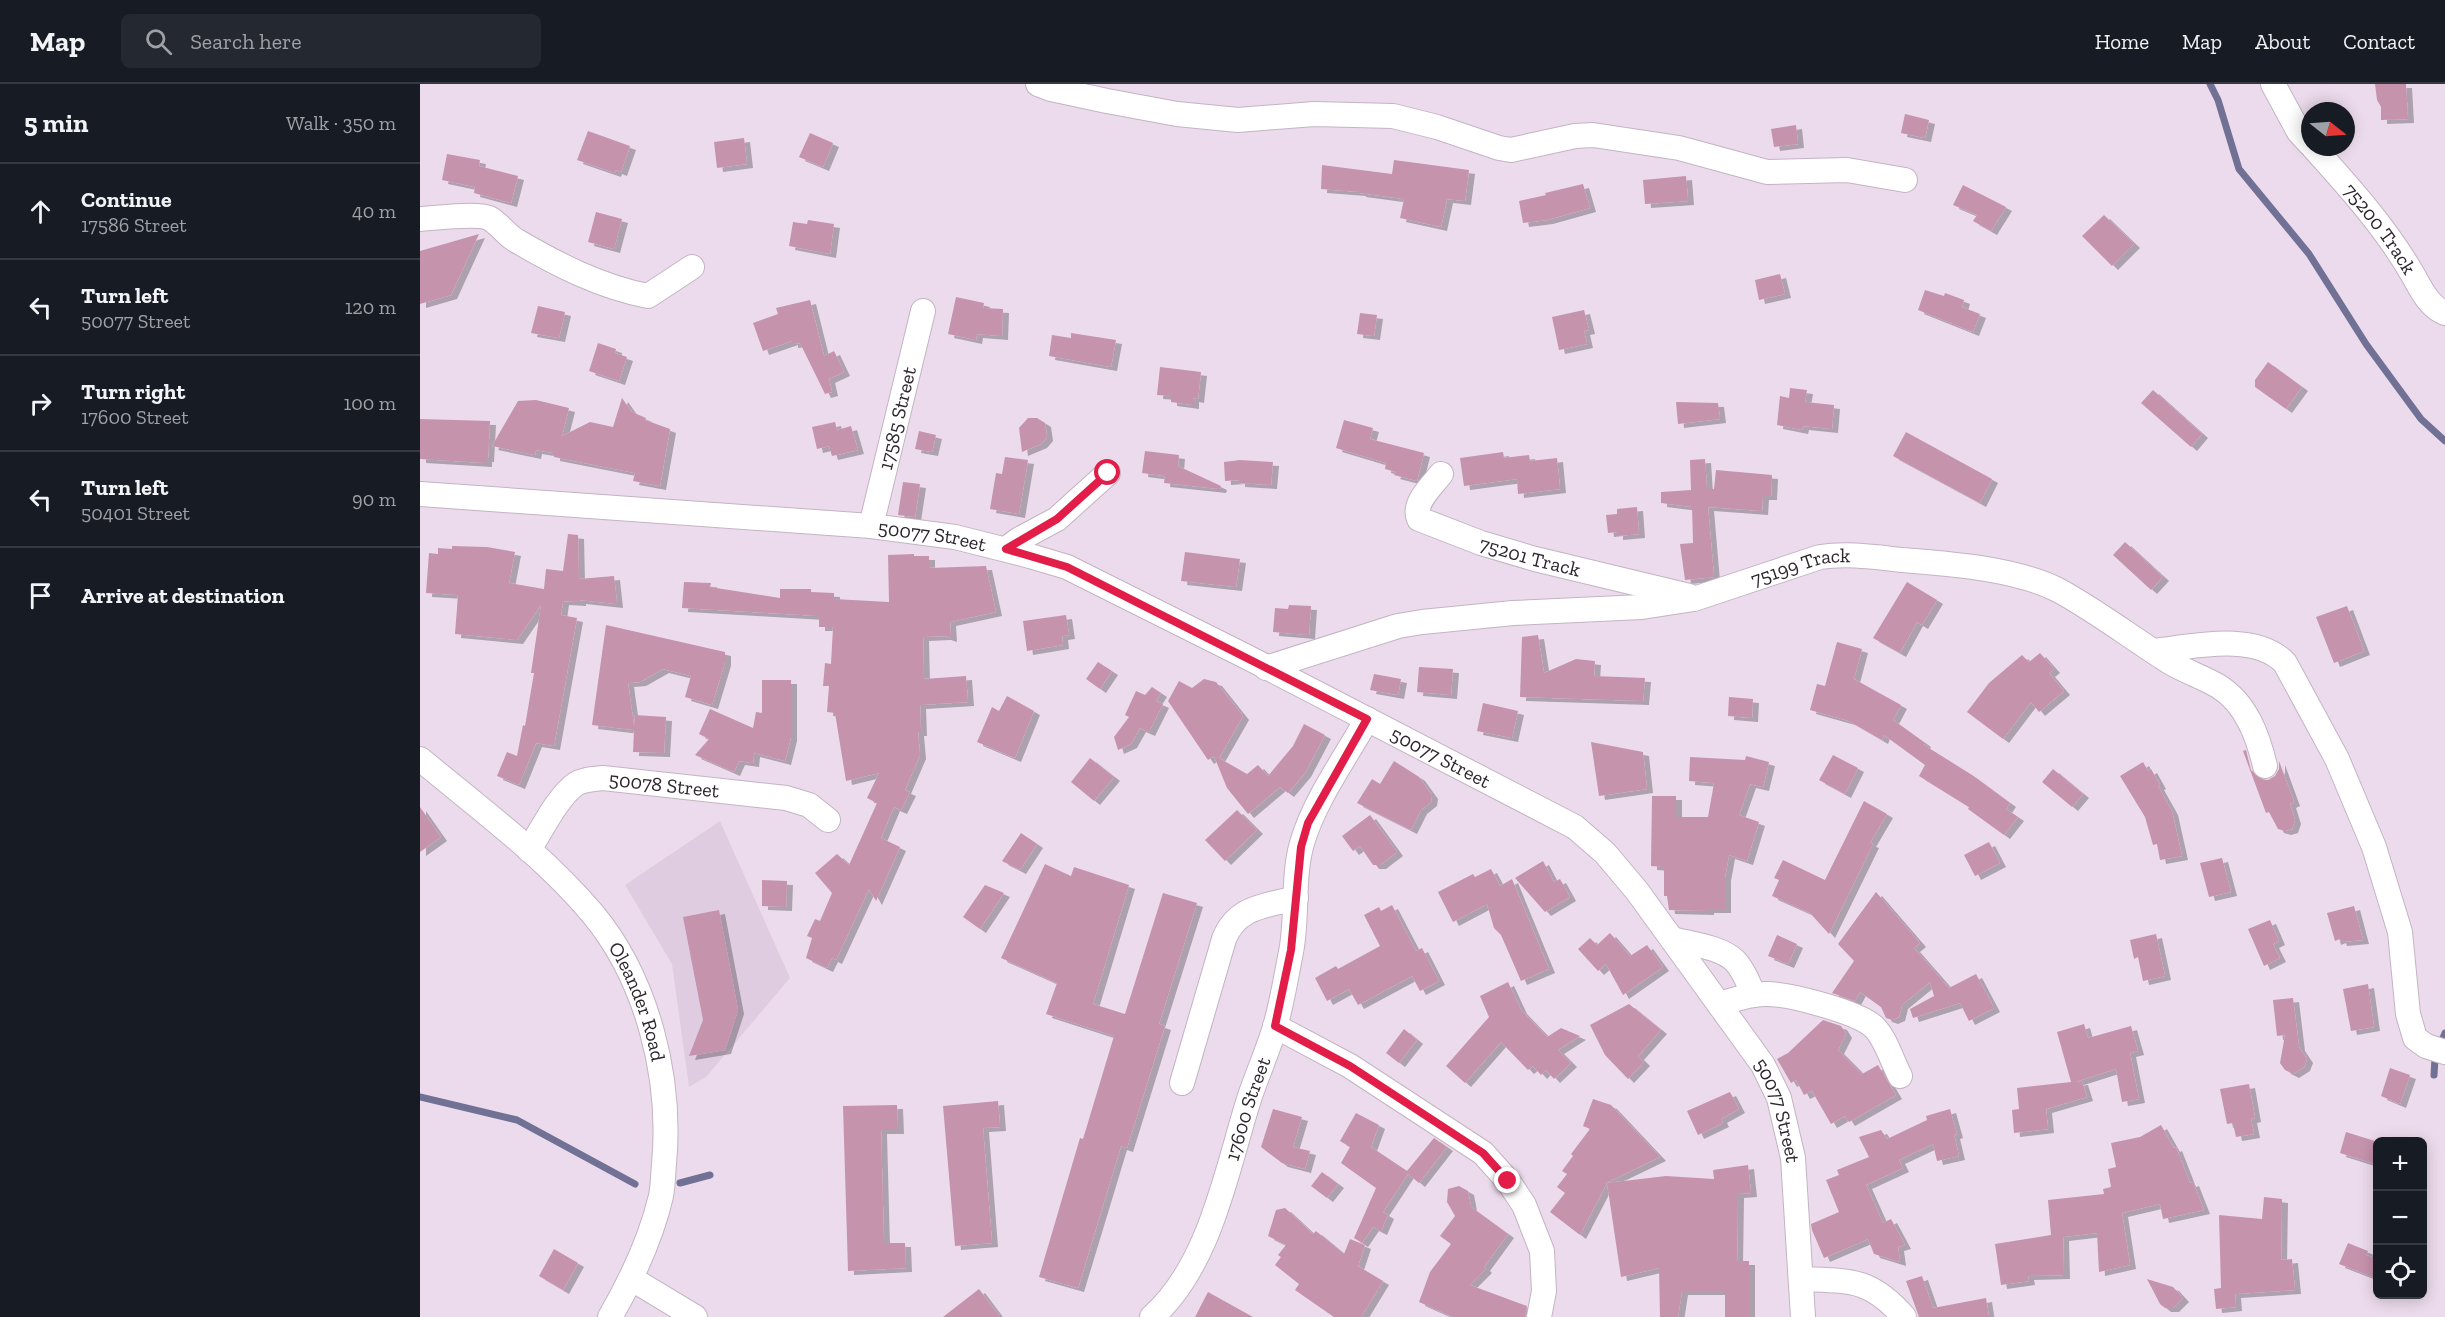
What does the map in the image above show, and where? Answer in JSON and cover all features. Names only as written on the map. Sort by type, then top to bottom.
[{"type":"street","name":"75200 Track","points":[[2273,84],[2301,134]]},
{"type":"street","points":[[1045,87],[1178,114],[1238,120],[1314,114],[1394,116],[1511,150],[1575,136],[1593,135],[1679,148],[1767,172],[1847,171],[1905,180]]},
{"type":"street","name":"75200 Track","points":[[2321,156],[2350,188],[2400,253],[2426,298],[2439,311],[2445,313]]},
{"type":"street","points":[[420,219],[489,218],[515,240],[578,273],[618,290],[648,296],[692,267]]},
{"type":"street","name":"17585 Street","points":[[871,526],[923,311]]},
{"type":"street","points":[[1006,549],[1057,519],[1108,473]]},
{"type":"street","name":"75201 Track","points":[[1441,474],[1422,498],[1417,511],[1419,519],[1481,543],[1535,559],[1674,591],[1694,599]]},
{"type":"street","name":"50077 Street","points":[[420,494],[871,526],[955,537],[1006,549],[1067,567],[1575,827],[1605,853],[1637,891],[1762,1065],[1779,1098],[1787,1124],[1793,1158],[1803,1317]]},
{"type":"street","name":"75199 Track","points":[[1266,668],[1398,626],[1513,613],[1642,607],[1694,599],[1820,557],[1840,554],[1924,562],[2012,576],[2055,589],[2095,612],[2171,663],[2220,687],[2233,699],[2255,730],[2265,766]]},
{"type":"street","points":[[2153,651],[2210,644],[2241,644],[2273,653],[2285,663],[2337,759],[2374,847],[2400,932],[2408,1014],[2415,1038],[2419,1043],[2445,1052]]},
{"type":"street","name":"17600 Street","points":[[1152,1317],[1165,1306],[1181,1285],[1202,1244],[1229,1170],[1250,1096],[1275,1026],[1291,950],[1301,847],[1308,823],[1367,719]]},
{"type":"street","name":"Oleander Road","points":[[420,759],[529,850],[594,915],[625,962],[640,992],[664,1082],[666,1145],[661,1195],[632,1279],[610,1317]]},
{"type":"street","name":"50078 Street","points":[[529,850],[565,794],[585,780],[603,777],[786,798],[809,805],[828,820]]},
{"type":"street","points":[[1182,1083],[1224,939],[1231,923],[1246,911],[1296,898]]},
{"type":"street","points":[[1672,939],[1717,951],[1734,960],[1745,975],[1754,995]]},
{"type":"street","points":[[1719,1004],[1754,995],[1789,996],[1819,1004],[1867,1023],[1878,1033],[1900,1076]]},
{"type":"street","points":[[1275,1026],[1350,1066],[1483,1153],[1508,1181],[1524,1205],[1542,1251],[1544,1291],[1539,1317]]},
{"type":"street","points":[[632,1279],[695,1317]]},
{"type":"street","points":[[1802,1279],[1845,1281],[1869,1286],[1887,1298],[1904,1317]]},
{"type":"shaded area","points":[[720,821],[790,978],[706,1077],[689,1087],[672,964],[625,885]]},
{"type":"building","points":[[2375,84],[2406,84],[2408,119],[2381,120],[2381,107],[2377,100]]},
{"type":"building","points":[[1905,114],[1929,120],[1925,138],[1901,133]]},
{"type":"building","points":[[1796,125],[1798,144],[1774,147],[1771,129]]},
{"type":"building","points":[[588,131],[630,146],[621,172],[616,170],[615,173],[577,160]]},
{"type":"building","points":[[810,133],[833,143],[823,167],[799,157]]},
{"type":"building","points":[[744,138],[747,164],[717,168],[714,142]]},
{"type":"building","points":[[447,154],[480,160],[479,166],[518,176],[511,203],[474,193],[475,187],[442,180]]},
{"type":"building","points":[[1394,160],[1469,170],[1465,201],[1447,199],[1441,227],[1400,218],[1404,199],[1321,189],[1322,165],[1392,174]]},
{"type":"building","points":[[1686,176],[1688,201],[1645,204],[1643,180]]},
{"type":"building","points":[[1583,184],[1590,208],[1547,220],[1523,223],[1519,201]]},
{"type":"building","points":[[1963,185],[2006,207],[1991,231],[1973,221],[1977,215],[1953,205]]},
{"type":"building","points":[[596,212],[622,219],[614,249],[588,242]]},
{"type":"building","points":[[2104,215],[2134,244],[2112,266],[2082,236]]},
{"type":"building","points":[[808,220],[834,224],[830,254],[789,246],[793,222],[807,224]]},
{"type":"building","points":[[479,234],[451,295],[420,304],[420,251]]},
{"type":"building","points":[[1780,274],[1785,294],[1759,300],[1755,280]]},
{"type":"building","points":[[1925,290],[1944,296],[1945,293],[1964,300],[1962,307],[1980,314],[1973,332],[1918,310]]},
{"type":"building","points":[[956,297],[984,303],[983,308],[1003,309],[1002,336],[977,334],[976,340],[948,334]]},
{"type":"building","points":[[810,300],[824,356],[834,351],[844,372],[829,379],[832,392],[825,394],[800,343],[792,344],[792,341],[763,351],[753,323],[778,314],[776,308]]},
{"type":"building","points":[[538,306],[565,312],[559,338],[531,333]]},
{"type":"building","points":[[1584,310],[1589,330],[1584,331],[1587,344],[1559,350],[1552,317]]},
{"type":"building","points":[[1360,313],[1377,315],[1374,336],[1357,334]]},
{"type":"building","points":[[1071,333],[1116,340],[1111,367],[1049,356],[1052,335],[1071,338]]},
{"type":"building","points":[[598,343],[616,349],[615,353],[627,357],[619,381],[589,371]]},
{"type":"building","points":[[2268,362],[2302,387],[2286,409],[2255,387],[2255,380]]},
{"type":"building","points":[[1160,367],[1201,372],[1198,399],[1193,398],[1193,405],[1171,402],[1171,396],[1157,395]]},
{"type":"building","points":[[1790,388],[1807,390],[1805,402],[1834,405],[1832,429],[1803,426],[1802,430],[1777,425],[1780,396],[1789,398]]},
{"type":"building","points":[[2153,390],[2202,434],[2191,447],[2141,403]]},
{"type":"building","points":[[622,398],[632,412],[646,418],[645,420],[670,429],[660,486],[633,481],[635,473],[554,457],[554,453],[536,450],[535,455],[492,446],[518,401],[536,400],[569,408],[562,436],[590,422],[613,427]]},
{"type":"building","points":[[1676,402],[1718,403],[1720,419],[1678,424]]},
{"type":"building","points":[[1028,418],[1037,418],[1045,423],[1047,437],[1041,444],[1022,452],[1019,428]]},
{"type":"building","points":[[420,419],[490,421],[486,463],[420,459]]},
{"type":"building","points":[[1344,420],[1373,428],[1370,439],[1424,453],[1417,481],[1394,475],[1396,472],[1385,469],[1386,463],[1336,448]]},
{"type":"building","points":[[835,422],[837,430],[851,426],[858,450],[832,456],[829,446],[817,449],[812,427]]},
{"type":"building","points":[[919,431],[936,435],[932,452],[915,449]]},
{"type":"building","points":[[1906,432],[1992,479],[1980,503],[1893,456]]},
{"type":"building","points":[[1145,451],[1179,455],[1178,466],[1221,486],[1220,489],[1164,483],[1165,476],[1142,473]]},
{"type":"building","points":[[1503,452],[1504,458],[1529,455],[1530,461],[1557,458],[1560,489],[1518,494],[1517,479],[1464,486],[1460,458]]},
{"type":"building","points":[[1005,457],[1028,460],[1019,514],[990,509],[996,473],[1002,474]]},
{"type":"building","points":[[1705,459],[1707,489],[1714,489],[1716,470],[1772,475],[1771,496],[1763,496],[1762,511],[1708,507],[1714,577],[1685,580],[1680,544],[1693,543],[1692,507],[1661,503],[1661,492],[1691,490],[1690,460]]},
{"type":"building","points":[[1240,460],[1273,462],[1271,485],[1239,483],[1239,480],[1225,481],[1224,462]]},
{"type":"building","points":[[903,482],[920,484],[915,517],[898,515]]},
{"type":"building","points":[[1637,507],[1639,534],[1617,536],[1617,532],[1608,533],[1606,515],[1617,514],[1617,509]]},
{"type":"building","points":[[568,534],[578,535],[579,579],[614,576],[617,604],[580,600],[580,602],[563,601],[561,615],[577,618],[554,746],[536,743],[519,785],[497,776],[507,752],[517,756],[523,725],[525,726],[534,673],[531,673],[541,605],[517,640],[455,634],[458,595],[426,593],[429,553],[438,554],[438,548],[452,549],[452,546],[487,547],[515,552],[509,583],[544,589],[546,569],[563,571]]},
{"type":"building","points":[[2125,542],[2163,577],[2151,590],[2113,555]]},
{"type":"building","points":[[1185,552],[1240,559],[1236,587],[1181,581]]},
{"type":"building","points":[[914,554],[914,556],[929,556],[929,568],[986,566],[996,612],[950,622],[951,638],[923,637],[924,679],[966,676],[968,702],[920,705],[921,732],[918,732],[920,755],[905,790],[910,792],[901,810],[894,807],[881,838],[900,847],[876,901],[869,889],[836,960],[832,958],[827,968],[806,958],[812,938],[807,936],[815,919],[820,921],[832,893],[815,873],[837,854],[849,865],[877,803],[867,798],[879,773],[846,781],[835,713],[827,712],[829,686],[823,686],[825,663],[831,664],[833,627],[819,627],[819,616],[682,608],[684,582],[711,583],[710,587],[780,598],[780,589],[811,589],[811,592],[834,593],[834,599],[889,602],[888,555]]},
{"type":"building","points":[[1907,582],[1937,600],[1922,625],[1917,622],[1900,653],[1873,638]]},
{"type":"building","points":[[1289,605],[1311,606],[1309,635],[1273,632],[1275,608],[1288,609]]},
{"type":"building","points":[[2347,606],[2364,651],[2334,663],[2316,617]]},
{"type":"building","points":[[1066,615],[1069,635],[1062,636],[1063,645],[1027,651],[1023,621]]},
{"type":"building","points":[[606,625],[725,652],[725,662],[712,705],[685,697],[691,676],[663,669],[640,682],[628,683],[634,726],[635,715],[666,717],[664,753],[633,752],[634,730],[592,725]]},
{"type":"building","points":[[1538,635],[1544,673],[1576,659],[1595,661],[1594,676],[1645,678],[1643,701],[1520,697],[1522,637]]},
{"type":"building","points":[[1837,642],[1862,649],[1854,679],[1901,705],[1893,720],[1925,743],[1924,745],[1972,775],[2010,803],[2006,809],[2018,817],[2004,835],[1968,809],[1969,807],[1919,776],[1925,765],[1884,735],[1882,740],[1849,721],[1810,710],[1817,684],[1825,686]]},
{"type":"building","points":[[2040,653],[2054,669],[2049,673],[2064,691],[2039,712],[2031,702],[2003,739],[1967,712],[1989,683],[2022,655],[2029,662]]},
{"type":"building","points":[[1098,662],[1112,671],[1100,689],[1086,679]]},
{"type":"building","points":[[1419,667],[1453,669],[1451,695],[1417,692]]},
{"type":"building","points":[[1374,674],[1401,679],[1398,695],[1370,690]]},
{"type":"building","points":[[1204,679],[1216,682],[1243,716],[1219,758],[1247,774],[1258,765],[1268,776],[1293,746],[1304,724],[1325,735],[1305,773],[1288,793],[1280,787],[1248,814],[1227,788],[1214,756],[1208,760],[1168,701],[1179,681],[1192,688]]},
{"type":"building","points":[[762,680],[791,680],[791,737],[785,761],[754,753],[753,763],[739,761],[734,772],[695,755],[709,739],[699,734],[710,709],[753,728],[756,712],[762,713]]},
{"type":"building","points":[[1152,687],[1161,693],[1156,701],[1163,704],[1149,732],[1140,728],[1131,744],[1118,750],[1114,737],[1129,717],[1125,715],[1136,691],[1145,695]]},
{"type":"building","points":[[1007,696],[1034,711],[1015,758],[977,742],[992,707],[999,711]]},
{"type":"building","points":[[1729,697],[1753,699],[1752,718],[1728,716]]},
{"type":"building","points":[[1483,703],[1518,711],[1512,738],[1477,731]]},
{"type":"building","points":[[1591,742],[1643,752],[1647,789],[1599,796]]},
{"type":"building","points":[[2246,750],[2251,770],[2261,779],[2268,780],[2275,776],[2279,769],[2279,761],[2294,802],[2290,804],[2295,820],[2292,829],[2285,831],[2278,829],[2269,812],[2266,813],[2243,751]]},
{"type":"building","points":[[1833,755],[1858,768],[1845,794],[1819,780]]},
{"type":"building","points":[[1746,756],[1769,762],[1763,787],[1750,784],[1739,815],[1759,822],[1747,861],[1729,855],[1725,877],[1725,909],[1669,910],[1667,896],[1664,896],[1664,867],[1651,866],[1652,796],[1676,796],[1676,817],[1708,817],[1714,783],[1689,781],[1690,757],[1745,760]]},
{"type":"building","points":[[1090,758],[1114,777],[1094,801],[1071,782]]},
{"type":"building","points":[[1394,761],[1419,777],[1432,795],[1431,802],[1421,810],[1411,830],[1357,803],[1372,779],[1380,784]]},
{"type":"building","points":[[2143,762],[2148,771],[2151,769],[2172,811],[2182,856],[2160,860],[2157,844],[2153,845],[2145,817],[2120,776]]},
{"type":"building","points":[[2053,769],[2083,794],[2072,807],[2042,782]]},
{"type":"building","points":[[1864,801],[1887,814],[1870,843],[1873,844],[1829,934],[1810,913],[1772,896],[1779,880],[1774,878],[1783,860],[1825,880]]},
{"type":"building","points":[[420,807],[441,837],[420,852]]},
{"type":"building","points":[[1237,810],[1257,830],[1225,861],[1205,840]]},
{"type":"building","points":[[1370,815],[1397,852],[1380,865],[1373,865],[1360,846],[1353,851],[1342,836]]},
{"type":"building","points":[[1021,833],[1037,844],[1020,870],[1002,861]]},
{"type":"building","points":[[1989,842],[2000,863],[1975,876],[1964,855]]},
{"type":"building","points":[[2222,858],[2231,892],[2209,897],[2200,863]]},
{"type":"building","points":[[1543,861],[1554,882],[1560,879],[1570,897],[1545,912],[1515,878]]},
{"type":"building","points":[[1045,864],[1071,876],[1074,867],[1129,885],[1093,1004],[1125,1014],[1163,893],[1197,903],[1159,1024],[1165,1026],[1127,1148],[1121,1146],[1078,1288],[1039,1277],[1080,1138],[1083,1139],[1114,1036],[1046,1014],[1057,983],[1001,958]]},
{"type":"building","points":[[1491,869],[1500,886],[1512,879],[1549,969],[1521,981],[1501,935],[1494,928],[1487,904],[1453,922],[1438,892],[1473,874],[1475,877]]},
{"type":"building","points":[[762,880],[787,881],[786,907],[762,906]]},
{"type":"building","points":[[985,885],[1004,893],[980,929],[963,917]]},
{"type":"building","points":[[1876,892],[1920,943],[1914,948],[1949,988],[1976,974],[1994,1008],[1969,1021],[1960,1003],[1913,1018],[1910,1009],[1934,996],[1930,982],[1902,1005],[1899,1017],[1892,1020],[1886,1018],[1881,1007],[1860,992],[1855,1001],[1832,993],[1854,961],[1838,944]]},
{"type":"building","points":[[1392,905],[1416,951],[1422,948],[1439,981],[1420,991],[1412,976],[1358,1005],[1349,989],[1327,1001],[1315,978],[1336,966],[1338,969],[1380,946],[1364,915],[1379,907],[1381,911]]},
{"type":"building","points":[[2354,906],[2363,940],[2341,942],[2340,939],[2335,941],[2327,913]]},
{"type":"building","points":[[719,910],[738,1010],[725,1050],[689,1056],[703,1020],[683,917]]},
{"type":"building","points":[[2270,920],[2279,941],[2273,944],[2280,958],[2264,966],[2248,929]]},
{"type":"building","points":[[1610,933],[1630,956],[1647,945],[1663,967],[1623,995],[1606,964],[1598,971],[1578,949],[1590,938],[1597,945]]},
{"type":"building","points":[[2156,934],[2165,976],[2143,981],[2138,957],[2134,959],[2130,940]]},
{"type":"building","points":[[1777,935],[1797,944],[1788,964],[1768,956]]},
{"type":"building","points":[[1508,982],[1521,1010],[1547,1037],[1561,1028],[1580,1036],[1558,1050],[1571,1063],[1554,1079],[1546,1070],[1541,1075],[1533,1066],[1528,1070],[1501,1042],[1465,1083],[1446,1066],[1489,1017],[1480,996]]},
{"type":"building","points":[[2368,984],[2374,1027],[2351,1031],[2343,989]]},
{"type":"building","points":[[2293,998],[2299,1047],[2307,1059],[2304,1067],[2293,1074],[2285,1070],[2280,1063],[2285,1035],[2277,1036],[2273,1000]]},
{"type":"building","points":[[1629,1004],[1661,1030],[1638,1056],[1644,1062],[1628,1079],[1605,1055],[1590,1025]]},
{"type":"building","points":[[1823,1020],[1841,1026],[1846,1034],[1838,1050],[1862,1074],[1878,1065],[1896,1095],[1849,1122],[1845,1116],[1831,1124],[1812,1091],[1804,1095],[1796,1080],[1791,1083],[1777,1059],[1788,1053]]},
{"type":"building","points":[[2084,1024],[2088,1038],[2131,1026],[2138,1051],[2130,1053],[2139,1099],[2122,1102],[2116,1069],[2075,1082],[2082,1081],[2087,1097],[2046,1109],[2048,1129],[2014,1133],[2012,1110],[2019,1109],[2017,1088],[2071,1082],[2057,1032]]},
{"type":"building","points":[[1404,1029],[1417,1040],[1399,1063],[1386,1053]]},
{"type":"building","points":[[2390,1068],[2410,1075],[2400,1104],[2381,1096]]},
{"type":"building","points":[[2249,1084],[2255,1118],[2251,1119],[2254,1134],[2236,1137],[2233,1123],[2227,1124],[2220,1089]]},
{"type":"building","points":[[1730,1092],[1739,1109],[1721,1119],[1723,1123],[1698,1135],[1687,1111]]},
{"type":"building","points":[[1593,1099],[1611,1105],[1660,1157],[1604,1184],[1607,1183],[1580,1235],[1550,1212],[1565,1193],[1557,1187],[1567,1174],[1562,1171],[1573,1156],[1571,1154],[1590,1129],[1583,1126]]},
{"type":"building","points":[[998,1101],[1000,1127],[983,1128],[992,1243],[955,1246],[943,1106]]},
{"type":"building","points":[[897,1105],[898,1130],[881,1130],[884,1243],[905,1243],[906,1268],[848,1271],[843,1106]]},
{"type":"building","points":[[1273,1109],[1302,1117],[1293,1147],[1310,1151],[1305,1169],[1282,1163],[1261,1147]]},
{"type":"building","points":[[1950,1109],[1957,1134],[1954,1135],[1959,1156],[1937,1161],[1933,1144],[1899,1160],[1903,1168],[1866,1185],[1883,1223],[1891,1219],[1905,1245],[1898,1247],[1900,1262],[1874,1254],[1868,1239],[1824,1258],[1811,1224],[1839,1212],[1826,1180],[1839,1175],[1837,1170],[1869,1157],[1859,1137],[1881,1130],[1887,1139],[1927,1120],[1926,1116]]},
{"type":"building","points":[[1356,1113],[1379,1125],[1371,1147],[1407,1171],[1434,1138],[1447,1147],[1419,1183],[1408,1174],[1383,1212],[1388,1215],[1381,1231],[1373,1227],[1362,1243],[1354,1238],[1376,1188],[1341,1163],[1350,1147],[1340,1141]]},
{"type":"building","points":[[2161,1125],[2174,1148],[2176,1147],[2190,1183],[2193,1182],[2204,1210],[2163,1219],[2160,1204],[2122,1213],[2130,1265],[2099,1272],[2097,1233],[2063,1237],[2064,1275],[2028,1276],[2029,1281],[2001,1285],[1995,1244],[2051,1235],[2048,1200],[2104,1194],[2103,1189],[2111,1187],[2108,1169],[2116,1167],[2111,1143],[2140,1137]]},
{"type":"building","points":[[2346,1132],[2373,1140],[2373,1163],[2340,1153]]},
{"type":"building","points":[[1748,1165],[1751,1193],[1738,1194],[1737,1261],[1749,1261],[1749,1317],[1725,1317],[1725,1291],[1682,1291],[1678,1317],[1660,1317],[1659,1268],[1621,1277],[1607,1183],[1666,1176],[1714,1179],[1713,1170]]},
{"type":"building","points":[[1322,1172],[1338,1184],[1327,1198],[1311,1186]]},
{"type":"building","points":[[1459,1186],[1468,1191],[1471,1207],[1508,1234],[1484,1267],[1486,1269],[1470,1285],[1527,1306],[1525,1317],[1453,1317],[1419,1302],[1430,1272],[1451,1244],[1440,1236],[1455,1216],[1447,1202],[1448,1189]]},
{"type":"building","points":[[2264,1197],[2282,1199],[2281,1260],[2292,1259],[2295,1290],[2235,1294],[2236,1307],[2216,1309],[2214,1289],[2221,1288],[2219,1215],[2262,1219]]},
{"type":"building","points":[[1285,1208],[1313,1234],[1316,1231],[1344,1254],[1350,1239],[1365,1245],[1358,1266],[1383,1281],[1361,1317],[1334,1317],[1295,1290],[1299,1284],[1275,1265],[1281,1257],[1278,1255],[1286,1245],[1268,1236],[1276,1210]]},
{"type":"building","points":[[2348,1243],[2368,1251],[2366,1255],[2373,1257],[2373,1277],[2339,1264]]},
{"type":"building","points":[[554,1249],[578,1263],[563,1290],[539,1276]]},
{"type":"building","points":[[1922,1276],[1933,1308],[1986,1298],[1989,1317],[1919,1317],[1906,1281]]},
{"type":"building","points":[[2147,1279],[2173,1287],[2183,1298],[2173,1308],[2165,1308],[2160,1304]]},
{"type":"building","points":[[979,1289],[1000,1317],[943,1317]]},
{"type":"building","points":[[1208,1292],[1253,1317],[1195,1317]]},
{"type":"waterway","points":[[2210,84],[2218,100],[2239,169],[2309,254],[2366,344],[2421,419],[2445,441]]},
{"type":"waterway","points":[[2434,1075],[2435,1058],[2445,1033]]},
{"type":"waterway","points":[[420,1097],[517,1120],[635,1184]]},
{"type":"waterway","points":[[680,1183],[710,1175]]},
{"type":"route","points":[[1108,473],[1057,519],[1006,549],[1067,567],[1367,719],[1308,823],[1301,847],[1291,950],[1275,1026],[1350,1066],[1483,1153],[1508,1181]]}]
